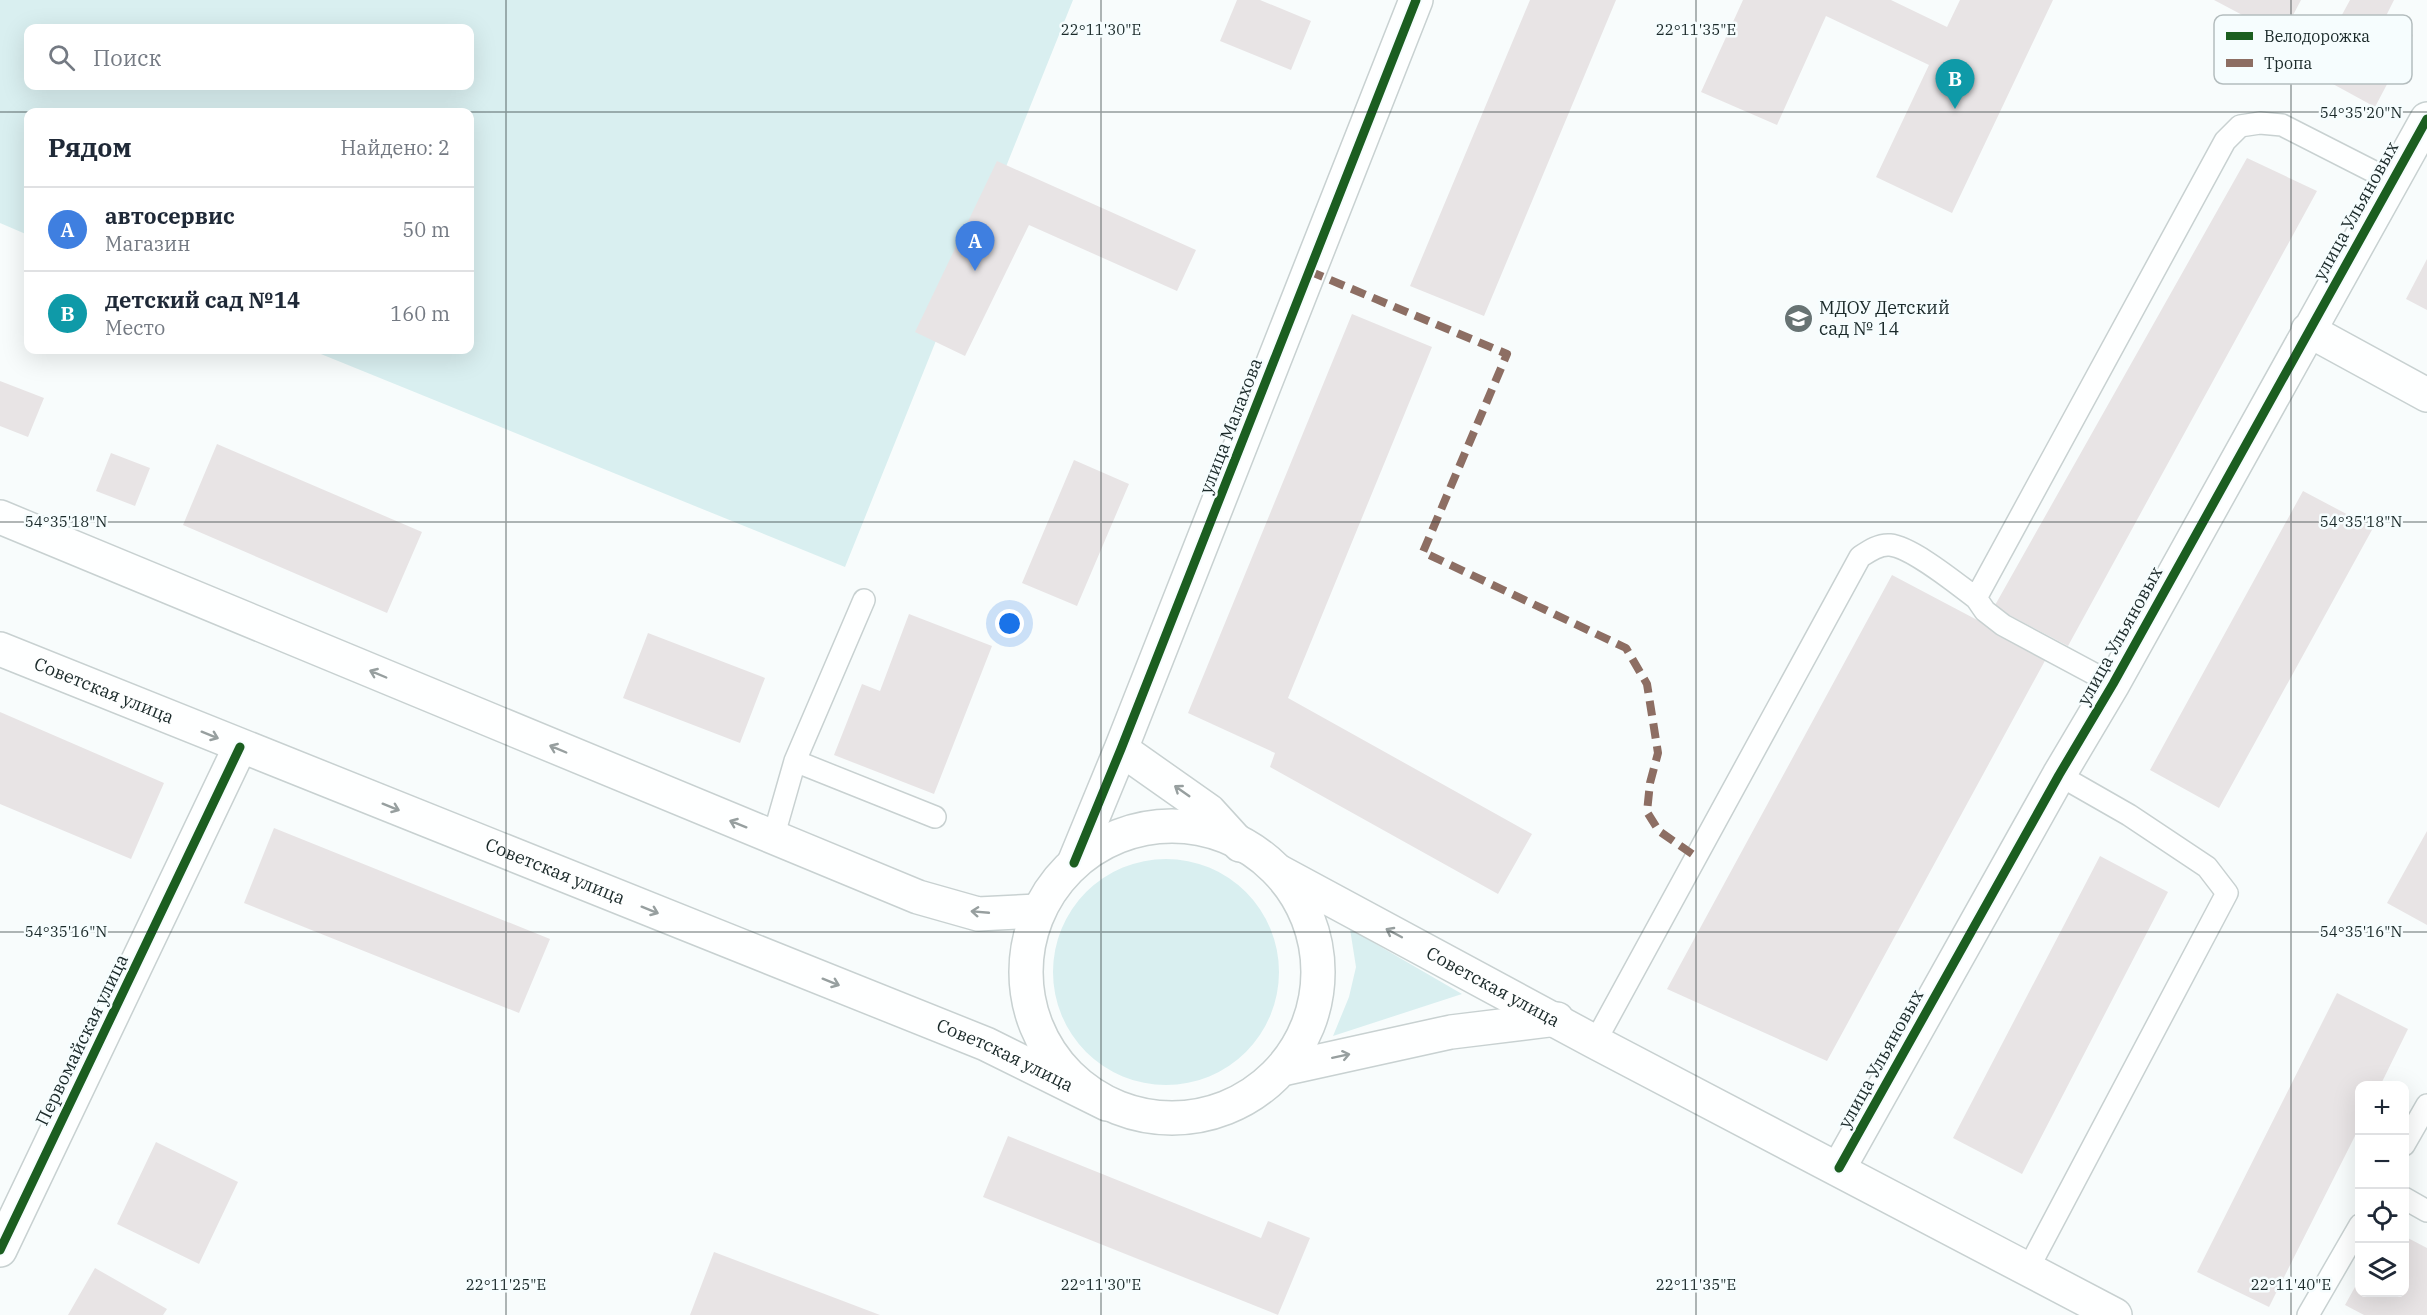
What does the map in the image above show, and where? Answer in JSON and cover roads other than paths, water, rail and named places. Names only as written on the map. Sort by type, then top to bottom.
[{"type":"main road","name":"улица Малахова","points":[[1074,863],[1416,0]]},
{"type":"main road","name":"улица Ульяновых","points":[[1839,1168],[2059,775],[2113,684],[2427,119]]},
{"type":"main road","points":[[2308,330],[2427,395]]},
{"type":"main road","points":[[0,517],[918,897],[978,914],[1038,911]]},
{"type":"main road","name":"Советская улица","points":[[0,649],[986,1044],[1107,1104],[1159,1119],[1187,1118],[1221,1111],[1250,1097],[1283,1069],[1316,1005],[1319,960],[1312,926],[1305,909],[1280,872]]},
{"type":"main road","name":"Первомайская улица","points":[[0,1250],[240,747]]},
{"type":"main road","points":[[1121,749],[1209,811],[1240,845]]},
{"type":"main road","name":"Советская улица","points":[[1107,1104],[1075,1083],[1041,1039],[1029,1005],[1025,963],[1038,911],[1074,863],[1110,839],[1132,831],[1163,825],[1202,828],[1240,845],[1280,872],[1557,1019]]},
{"type":"main road","points":[[1557,1019],[2115,1315]]},
{"type":"main road","name":"Советская улица","points":[[1283,1069],[1451,1032],[1557,1019]]},
{"type":"lane","points":[[1976,597],[2225,141],[2240,126],[2260,123],[2282,125],[2392,181]]},
{"type":"lane","points":[[1595,1041],[1860,557],[1873,548],[1890,545],[1911,552],[1976,597],[1985,611],[2003,625],[2113,684]]},
{"type":"lane","points":[[773,838],[795,760],[864,600]]},
{"type":"lane","points":[[795,760],[935,817]]},
{"type":"lane","points":[[2028,1269],[2228,893],[2207,867],[2129,815],[2059,775]]},
{"type":"lane","points":[[2409,1136],[2427,1105]]},
{"type":"lane","points":[[2409,1201],[2427,1211]]},
{"type":"lane","points":[[2308,1315],[2355,1234]]},
{"type":"place","name":"детский сад №14","points":[[1955,109]]},
{"type":"place","name":"автосервис","points":[[975,271]]},
{"type":"place","name":"МДОУ Детский сад № 14","points":[[1798,318]]}]
